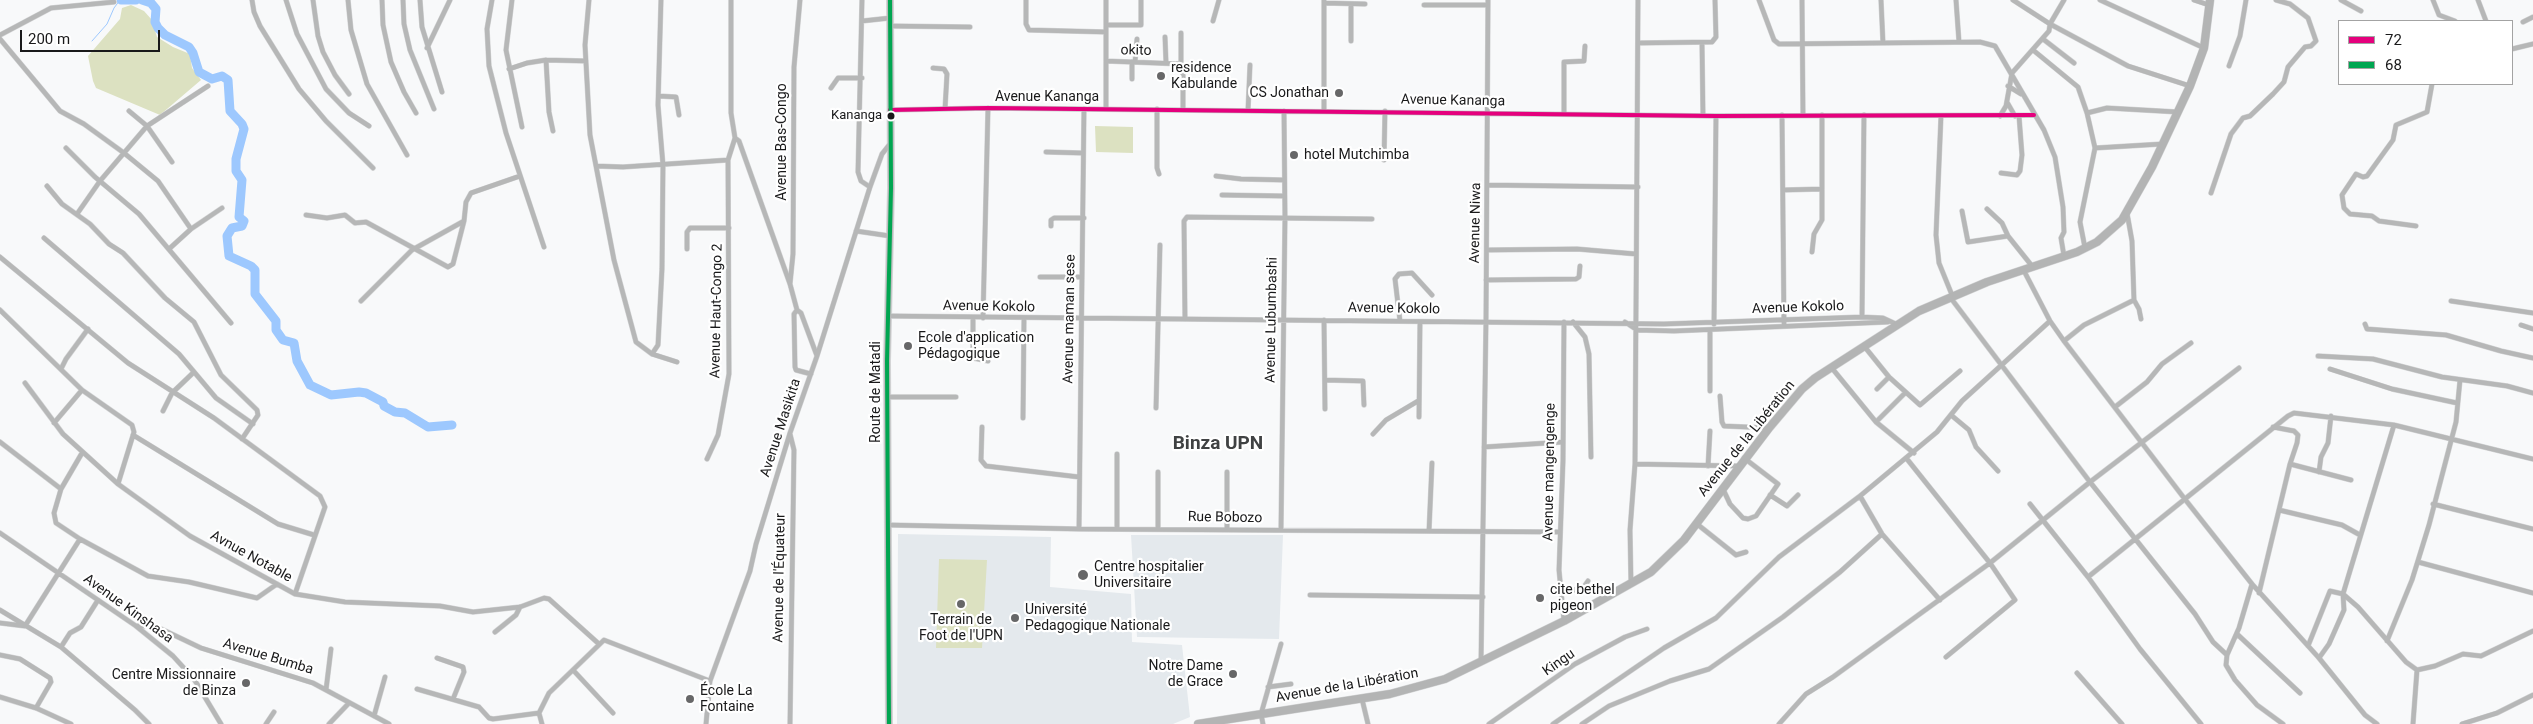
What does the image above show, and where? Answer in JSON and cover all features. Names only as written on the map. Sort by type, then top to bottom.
[{"type":"highway","name":"Avenue de la Libération","points":[[1198,724],[1362,699],[1418,688],[1481,664],[1564,622],[1631,584],[1663,562],[1697,524],[1744,458],[1802,389],[1831,367],[1864,346],[1892,323],[1950,296],[2085,248],[2108,233],[2122,220],[2190,86],[2204,48],[2209,3]]},
{"type":"main road","name":"Route de Matadi","points":[[890,0],[890,236],[889,316],[886,361],[888,397],[890,724]]},
{"type":"street","points":[[252,0],[254,12],[260,26],[299,89],[326,121],[373,168]]},
{"type":"street","points":[[286,0],[297,34],[326,89],[350,113],[369,126]]},
{"type":"street","points":[[313,0],[318,36],[323,52],[334,75],[349,94]]},
{"type":"street","points":[[348,0],[351,30],[367,84],[408,155]]},
{"type":"street","points":[[382,0],[383,25],[391,62],[404,92],[416,113]]},
{"type":"street","points":[[403,0],[404,24],[410,50],[416,70],[434,109]]},
{"type":"street","points":[[420,0],[420,16],[427,48],[442,92]]},
{"type":"street","points":[[427,48],[450,0]]},
{"type":"street","points":[[492,0],[487,29],[489,66],[506,133],[544,248]]},
{"type":"street","points":[[512,0],[506,41],[509,69],[522,127]]},
{"type":"street","points":[[589,0],[585,37],[588,124],[614,260],[634,337],[642,348],[652,354],[678,362]]},
{"type":"street","points":[[652,354],[658,345],[660,312],[662,163],[658,96],[661,0]]},
{"type":"street","name":"Avenue Haut-Congo 2","points":[[707,459],[718,435],[729,374],[728,160],[735,138],[731,113],[731,0]]},
{"type":"street","name":"Avenue Bas-Congo","points":[[790,284],[793,254],[794,67],[800,0]]},
{"type":"street","points":[[862,0],[862,78],[858,172],[861,181],[870,187]]},
{"type":"street","points":[[1026,0],[1026,24],[1030,30],[1106,32]]},
{"type":"street","points":[[1106,0],[1106,109]]},
{"type":"street","points":[[1106,25],[1141,25],[1141,0]]},
{"type":"street","points":[[1213,21],[1219,0]]},
{"type":"street","points":[[1631,584],[1630,530],[1635,464],[1637,322],[1638,0]]},
{"type":"street","points":[[1638,43],[1712,42],[1716,36],[1715,0]]},
{"type":"street","points":[[1759,0],[1776,43],[1980,42],[1995,46],[2012,73],[2052,148],[2060,173],[2064,232],[2061,238],[2064,256]]},
{"type":"street","points":[[1802,0],[1803,116]]},
{"type":"street","points":[[1881,0],[1883,43]]},
{"type":"street","points":[[1956,0],[1959,42]]},
{"type":"street","points":[[2014,0],[2050,24],[2128,66],[2190,86]]},
{"type":"street","points":[[2000,116],[2006,102],[2012,73],[2050,31],[2050,24],[2064,0]]},
{"type":"street","points":[[2100,0],[2204,48]]},
{"type":"street","points":[[2194,0],[2209,3]]},
{"type":"street","points":[[2229,66],[2240,36],[2246,0]]},
{"type":"street","points":[[2212,193],[2232,134],[2243,118],[2250,116],[2284,82],[2288,67],[2306,47],[2311,46],[2316,41],[2308,18],[2290,4],[2276,0]]},
{"type":"street","points":[[2341,0],[2361,11]]},
{"type":"street","points":[[2433,0],[2439,15],[2452,20]]},
{"type":"street","points":[[2478,0],[2486,20]]},
{"type":"street","points":[[0,35],[51,8],[114,2]]},
{"type":"street","points":[[1324,111],[1324,2],[1365,4]]},
{"type":"street","points":[[1424,5],[1488,2]]},
{"type":"street","name":"Avenue Niwa","points":[[1481,664],[1487,250],[1488,2]]},
{"type":"street","points":[[1350,40],[1351,4]]},
{"type":"street","points":[[2522,22],[2533,17]]},
{"type":"street","points":[[862,21],[970,27]]},
{"type":"street","points":[[1181,33],[1181,64],[1183,68],[1182,109]]},
{"type":"street","name":"okito","points":[[1165,37],[1166,62]]},
{"type":"street","points":[[0,39],[60,111],[84,124],[124,153],[162,186],[191,229]]},
{"type":"street","name":"okito","points":[[1133,62],[1137,39]]},
{"type":"street","points":[[2043,39],[2074,63]]},
{"type":"street","points":[[1702,43],[1703,116]]},
{"type":"street","points":[[2513,49],[2533,44]]},
{"type":"street","points":[[1564,114],[1564,62],[1584,61],[1584,46]]},
{"type":"street","points":[[2033,50],[2078,87],[2087,113],[2094,148],[2080,222],[2085,248]]},
{"type":"street","points":[[509,69],[526,63],[546,60],[586,61]]},
{"type":"street","points":[[546,60],[549,112],[553,131]]},
{"type":"street","name":"okito","points":[[1106,61],[1181,64]]},
{"type":"street","points":[[1132,79],[1133,62]]},
{"type":"street","points":[[1248,110],[1250,65]]},
{"type":"street","points":[[933,68],[944,69],[947,74],[945,109]]},
{"type":"street","points":[[830,88],[838,78],[862,78]]},
{"type":"street","points":[[2416,226],[2379,221],[2372,216],[2350,214],[2344,208],[2342,195],[2356,174],[2363,177],[2367,176],[2393,140],[2396,125],[2408,118],[2427,112],[2432,85]]},
{"type":"street","points":[[77,214],[100,181],[146,126],[208,86]]},
{"type":"street","points":[[2008,86],[2025,98]]},
{"type":"street","points":[[658,96],[676,97],[679,115]]},
{"type":"street","points":[[2001,173],[2017,175],[2020,171],[2022,155],[2017,116],[2006,102]]},
{"type":"street","points":[[983,318],[988,108]]},
{"type":"street","name":"Avenue Kananga","points":[[890,110],[1084,108],[1703,116],[2034,115]]},
{"type":"street","name":"Avenue maman sese","points":[[1079,529],[1084,108]]},
{"type":"street","points":[[2087,113],[2106,108],[2178,112]]},
{"type":"street","points":[[1157,109],[1157,168],[1159,174]]},
{"type":"street","points":[[129,111],[146,126],[172,162]]},
{"type":"street","name":"Avenue Lubumbashi","points":[[1281,529],[1285,218],[1284,111]]},
{"type":"street","points":[[1384,160],[1385,111]]},
{"type":"street","points":[[1782,115],[1784,327]]},
{"type":"street","points":[[1812,252],[1814,234],[1822,223],[1822,115]]},
{"type":"street","points":[[1862,317],[1864,115]]},
{"type":"street","points":[[1710,391],[1712,330],[1714,323],[1716,116]]},
{"type":"street","points":[[1941,116],[1936,235],[1939,263],[1950,296],[2000,366],[2195,614],[2213,642],[2227,655]]},
{"type":"street","points":[[735,138],[739,141],[790,284],[797,310],[800,311],[817,356]]},
{"type":"street","name":"Avenue Masikita","points":[[706,724],[710,681],[750,571],[756,544],[790,433],[817,356],[870,187],[882,154],[890,144]]},
{"type":"street","points":[[2094,148],[2162,144]]},
{"type":"street","points":[[66,148],[138,214],[232,323]]},
{"type":"street","points":[[1046,152],[1082,153]]},
{"type":"street","points":[[596,166],[623,167],[728,160]]},
{"type":"street","points":[[306,215],[327,218],[345,215],[352,222],[366,222],[412,250],[451,267],[454,264],[464,222],[466,202],[471,193],[520,176]]},
{"type":"street","points":[[1216,176],[1232,179],[1284,180]]},
{"type":"street","points":[[1487,185],[1638,187]]},
{"type":"street","points":[[46,186],[62,204],[77,214],[109,244],[123,253],[165,298],[194,322],[221,375],[257,410],[258,415],[242,439]]},
{"type":"street","points":[[1784,190],[1822,189]]},
{"type":"street","points":[[1222,195],[1284,196]]},
{"type":"street","points":[[168,249],[191,229],[222,208]]},
{"type":"street","points":[[1987,209],[2002,223],[2008,236],[2032,266]]},
{"type":"street","points":[[2127,209],[2132,241],[2134,300],[2139,308],[2140,319]]},
{"type":"street","points":[[1962,211],[1968,242],[1981,242],[2008,236]]},
{"type":"street","points":[[1185,319],[1185,218],[1189,216],[1372,219]]},
{"type":"street","points":[[1051,226],[1051,220],[1054,218],[1084,218]]},
{"type":"street","points":[[361,301],[412,250],[464,222]]},
{"type":"street","points":[[687,249],[687,232],[690,228],[729,228]]},
{"type":"street","points":[[856,231],[890,236]]},
{"type":"street","points":[[44,238],[147,324],[179,354],[216,398],[253,424]]},
{"type":"street","points":[[1156,408],[1160,245]]},
{"type":"street","points":[[1487,250],[1577,249],[1636,254]]},
{"type":"street","points":[[0,257],[128,363],[172,393],[214,418],[320,496],[325,508],[295,594]]},
{"type":"street","points":[[1486,280],[1576,279],[1579,277],[1580,266]]},
{"type":"street","points":[[2023,269],[2050,321],[2064,341],[2184,498],[2259,593],[2319,658],[2365,715],[2377,724]]},
{"type":"street","points":[[1400,321],[1395,279],[1399,274],[1412,273],[1432,295]]},
{"type":"street","points":[[1040,277],[1082,277]]},
{"type":"street","points":[[2064,341],[2084,325],[2134,300]]},
{"type":"street","points":[[2451,301],[2533,313]]},
{"type":"street","points":[[0,310],[82,390],[132,425],[134,432],[118,484]]},
{"type":"street","points":[[797,310],[794,314],[796,370],[811,374]]},
{"type":"street","name":"Avenue Kokolo","points":[[889,316],[1024,319],[1284,319],[1420,322],[1486,320],[1714,323],[1862,317],[1883,318],[1892,323]]},
{"type":"street","points":[[973,318],[973,358],[988,362]]},
{"type":"street","points":[[1023,418],[1024,319]]},
{"type":"street","points":[[1324,320],[1325,409]]},
{"type":"street","points":[[1553,724],[1664,648],[1716,618],[1779,557],[1914,453],[1937,432],[1962,401],[2050,321]]},
{"type":"street","points":[[1418,417],[1420,322]]},
{"type":"street","name":"Avenue mangengenge","points":[[1564,322],[1559,570],[1564,622]]},
{"type":"street","points":[[1573,322],[1585,337],[1589,354],[1591,457]]},
{"type":"street","points":[[1624,322],[1636,330],[1712,330],[1892,323]]},
{"type":"street","points":[[2365,324],[2367,328],[2446,335],[2533,358]]},
{"type":"street","points":[[2521,325],[2533,329]]},
{"type":"street","points":[[61,369],[66,358],[88,330]]},
{"type":"street","points":[[2115,407],[2147,382],[2162,364],[2191,343]]},
{"type":"street","points":[[1864,346],[1889,377],[1920,405],[1960,371]]},
{"type":"street","points":[[2318,356],[2373,360],[2460,380],[2533,393]]},
{"type":"street","points":[[1831,367],[1876,422],[1914,453]]},
{"type":"street","points":[[1779,724],[1806,694],[1990,563],[2090,482],[2239,368]]},
{"type":"street","points":[[2330,369],[2392,389],[2457,403]]},
{"type":"street","points":[[163,411],[172,393],[194,372]]},
{"type":"street","points":[[1877,389],[1889,377]]},
{"type":"street","points":[[1325,380],[1363,381],[1364,405]]},
{"type":"street","points":[[2387,641],[2418,562],[2456,422],[2460,380]]},
{"type":"street","name":"Avnue Notable","points":[[25,383],[54,423],[82,453],[118,484],[190,536],[295,594],[345,602],[440,606],[472,612],[520,607],[544,598],[550,598],[599,644]]},
{"type":"street","points":[[54,423],[82,390]]},
{"type":"street","points":[[1876,422],[1905,393]]},
{"type":"street","points":[[1720,396],[1724,426],[1769,428]]},
{"type":"street","points":[[888,397],[956,397]]},
{"type":"street","points":[[1373,434],[1386,420],[1418,401]]},
{"type":"street","points":[[2088,577],[2273,427],[2294,413],[2394,425],[2533,459]]},
{"type":"street","points":[[1951,415],[1969,430],[1976,447],[1998,471]]},
{"type":"street","points":[[2319,472],[2321,457],[2328,443],[2331,416]]},
{"type":"street","points":[[2319,658],[2329,644],[2344,610],[2342,594],[2394,425]]},
{"type":"street","points":[[982,426],[981,460],[986,466],[1079,477]]},
{"type":"street","points":[[2259,593],[2290,464],[2298,443],[2298,435],[2294,431],[2273,427]]},
{"type":"street","points":[[1708,466],[1710,431]]},
{"type":"street","name":"Avenue de l'Équateur","points":[[790,433],[794,450],[790,724]]},
{"type":"street","points":[[133,435],[278,524],[314,535]]},
{"type":"street","points":[[0,442],[61,489]]},
{"type":"street","points":[[1484,447],[1563,442]]},
{"type":"street","points":[[82,453],[61,489],[54,518],[56,523],[80,539],[148,576],[189,582],[257,598],[277,584]]},
{"type":"street","points":[[1117,454],[1117,528]]},
{"type":"street","points":[[1722,489],[1735,509],[1748,519],[1756,516],[1777,482],[1744,458]]},
{"type":"street","points":[[1907,459],[1990,563],[2015,600],[1946,657]]},
{"type":"street","points":[[1429,531],[1432,463]]},
{"type":"street","points":[[1635,464],[1739,466]]},
{"type":"street","points":[[2290,464],[2351,480]]},
{"type":"street","points":[[1158,472],[1158,528]]},
{"type":"street","points":[[1227,472],[1227,530]]},
{"type":"street","points":[[1770,495],[1787,506],[1798,496]]},
{"type":"street","points":[[1860,496],[1882,534],[1940,600]]},
{"type":"street","points":[[2030,504],[2088,577],[2140,649],[2200,724]]},
{"type":"street","points":[[2433,504],[2533,529]]},
{"type":"street","points":[[2279,510],[2342,525],[2360,535]]},
{"type":"street","points":[[1697,524],[1736,555],[1746,552]]},
{"type":"street","name":"Rue Bobozo","points":[[889,525],[1079,529],[1560,532]]},
{"type":"street","name":"Avenue Kinshasa","points":[[0,533],[136,626],[182,664],[221,724]]},
{"type":"street","points":[[1582,724],[1609,706],[1670,681],[1709,668],[1783,617],[1882,534]]},
{"type":"street","points":[[25,626],[60,574],[80,539]]},
{"type":"street","points":[[2418,562],[2533,593]]},
{"type":"street","points":[[1562,593],[1583,588],[1588,581]]},
{"type":"street","points":[[2252,584],[2238,634],[2227,655],[2226,665],[2242,690],[2257,705],[2283,724]]},
{"type":"street","points":[[2308,646],[2330,591],[2342,594],[2358,607],[2387,641],[2417,670]]},
{"type":"street","points":[[1310,595],[1483,597]]},
{"type":"street","points":[[61,647],[70,633],[81,627],[98,600]]},
{"type":"street","points":[[495,632],[516,615],[520,607]]},
{"type":"street","points":[[0,610],[61,647],[149,724]]},
{"type":"street","points":[[0,622],[25,626]]},
{"type":"street","name":"Avenue Bumba","points":[[136,626],[155,626],[201,648],[314,683],[389,724]]},
{"type":"street","name":"Kingu","points":[[1489,724],[1575,664],[1625,637],[1647,629]]},
{"type":"street","points":[[2417,670],[2464,654],[2480,656],[2533,631]]},
{"type":"street","points":[[2238,634],[2300,694]]},
{"type":"street","points":[[542,724],[539,713],[549,693],[599,644],[607,640],[710,681]]},
{"type":"street","points":[[1263,724],[1261,714],[1281,644]]},
{"type":"street","points":[[326,690],[331,649]]},
{"type":"street","points":[[0,654],[20,659],[50,678],[51,682],[36,708]]},
{"type":"street","points":[[437,658],[463,667],[464,672],[453,700]]},
{"type":"street","points":[[573,670],[613,713]]},
{"type":"street","points":[[2413,724],[2417,670]]},
{"type":"street","points":[[2077,673],[2122,724]]},
{"type":"street","points":[[374,716],[385,677]]},
{"type":"street","points":[[1268,687],[1292,684]]},
{"type":"street","points":[[417,689],[479,707],[489,718],[539,713]]},
{"type":"street","points":[[2462,724],[2497,713],[2533,695]]},
{"type":"street","points":[[0,697],[36,708],[71,724]]},
{"type":"street","points":[[1362,699],[1368,724]]},
{"type":"street","points":[[329,724],[349,703]]},
{"type":"street","points":[[266,724],[274,712]]},
{"type":"shaded area","name":"Université Pedagogique Nationale","points":[[898,534],[1051,537],[1050,587],[1131,594],[1132,642],[1182,645],[1190,717],[1173,724],[897,724]]},
{"type":"shaded area","points":[[1131,535],[1283,535],[1279,639],[1137,637]]},
{"type":"green space","points":[[131,5],[144,11],[152,20],[157,37],[173,47],[190,54],[192,68],[201,80],[160,115],[96,88],[93,81],[88,56],[120,19],[122,8]]},
{"type":"green space","points":[[1095,126],[1133,127],[1133,153],[1096,152]]},
{"type":"green space","name":"Terrain de Foot de l'UPN","points":[[939,559],[987,560],[982,648],[936,648]]},
{"type":"waterway","points":[[92,41],[107,24],[120,0]]},
{"type":"waterway","points":[[121,0],[136,0]]},
{"type":"waterway","points":[[142,0],[151,3],[156,9],[155,22],[158,28],[165,35],[189,47],[199,72],[212,79],[222,76],[228,80],[230,111],[244,129],[236,159],[236,171],[242,180],[239,217],[244,221],[242,226],[232,228],[227,236],[229,256],[251,266],[255,270],[255,294],[276,321],[276,330],[283,340],[294,343],[297,361],[310,385],[331,395],[366,393],[383,402],[384,406],[395,412],[405,413],[428,427],[452,425]]},
{"type":"transit line","name":"68","points":[[889,724],[887,361],[891,188],[890,0]]},
{"type":"transit line","name":"72","points":[[890,110],[988,108],[1716,116],[2034,115]]},
{"type":"place","name":"residence Kabulande","points":[[1161,76]]},
{"type":"place","name":"CS Jonathan","points":[[1339,93]]},
{"type":"place","name":"Kananga","points":[[891,116]]},
{"type":"place","name":"hotel Mutchimba","points":[[1294,155]]},
{"type":"place","name":"Ecole d'application Pédagogique","points":[[908,346]]},
{"type":"place","name":"Centre hospitalier Universitaire","points":[[1083,575]]},
{"type":"place","name":"cite bethel pigeon","points":[[1540,598]]},
{"type":"place","name":"Terrain de Foot de l'UPN","points":[[961,604]]},
{"type":"place","name":"Université Pedagogique Nationale","points":[[1015,618]]},
{"type":"place","name":"Notre Dame de Grace","points":[[1233,674]]},
{"type":"place","name":"Centre Missionnaire de Binza","points":[[246,683]]},
{"type":"place","name":"École La Fontaine","points":[[690,699]]},
{"type":"district","name":"Binza UPN","points":[[1218,444]]}]
